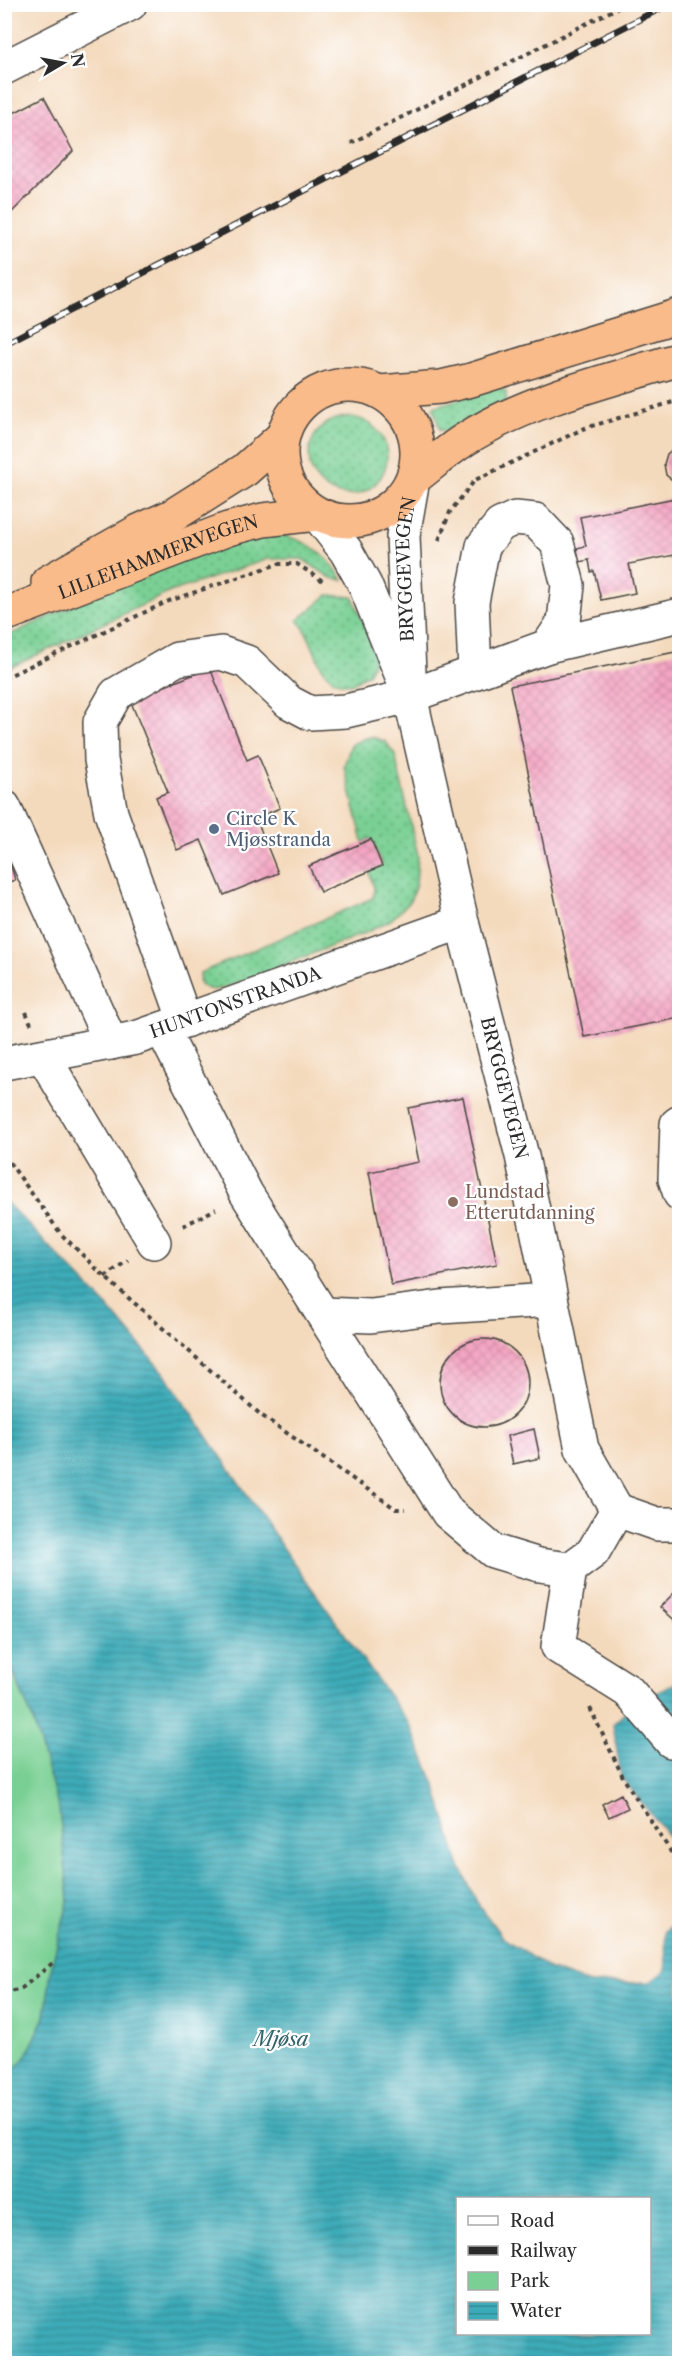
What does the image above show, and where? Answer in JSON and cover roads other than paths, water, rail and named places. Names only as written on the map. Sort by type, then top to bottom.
[{"type":"highway","points":[[380,392],[406,414],[414,429],[418,446],[413,479],[404,496],[390,509],[373,518],[354,522],[335,521],[317,514],[299,501],[286,482],[280,459],[282,437],[299,406],[313,395],[329,387],[355,385],[380,392],[441,387],[471,380],[680,315]]},
{"type":"highway","points":[[413,479],[465,440],[511,416],[578,390],[680,359]]},
{"type":"highway","name":"LILLEHAMMERVEGEN","points":[[4,607],[139,531],[172,516],[245,470],[282,437]]},
{"type":"highway","name":"LILLEHAMMERVEGEN","points":[[4,615],[228,529],[263,520],[317,514]]},
{"type":"street","points":[[4,68],[130,4]]},
{"type":"street","name":"BRYGGEVEGEN","points":[[410,696],[403,536],[413,479]]},
{"type":"street","name":"BRYGGEVEGEN","points":[[317,514],[346,551],[365,585],[410,696],[462,922],[522,1156],[582,1449],[617,1510]]},
{"type":"street","points":[[474,672],[472,602],[483,546],[500,525],[515,518],[535,520],[557,543],[568,585],[564,622],[548,646]]},
{"type":"street","points":[[680,615],[548,646],[410,696],[346,711],[310,713],[289,702],[247,662],[221,653],[177,659],[116,694],[100,722],[101,760],[111,813],[174,1025],[246,1193],[448,1513],[493,1551],[539,1565],[570,1569],[593,1552],[617,1510],[657,1524],[680,1524]]},
{"type":"street","points":[[4,807],[111,1043]]},
{"type":"street","name":"HUNTONSTRANDA","points":[[4,1063],[111,1043],[174,1025],[462,922]]},
{"type":"street","points":[[42,1056],[154,1242]]},
{"type":"street","points":[[680,1122],[677,1124],[675,1179],[680,1194]]},
{"type":"street","points":[[322,1314],[371,1316],[440,1307],[551,1300]]},
{"type":"street","points":[[570,1569],[558,1647],[628,1691],[671,1741]]},
{"type":"water","name":"Mjøsa","points":[[4,1200],[108,1307],[167,1377],[293,1562],[410,1725],[435,1784],[459,1864],[477,1902],[502,1937],[551,1970],[590,1984],[650,1982],[666,1970],[665,1931],[679,1919],[679,2363],[5,2363],[5,2078],[26,2057],[45,2017],[52,1964],[69,1899],[59,1809],[33,1720],[5,1652]]},
{"type":"water","points":[[679,1677],[679,1849],[621,1777],[613,1724],[637,1702],[673,1685]]},
{"type":"railway","points":[[4,344],[669,4]]},
{"type":"place","name":"Circle K Mjøsstranda","points":[[214,829]]},
{"type":"place","name":"Lundstad Etterutdanning","points":[[453,1202]]}]
